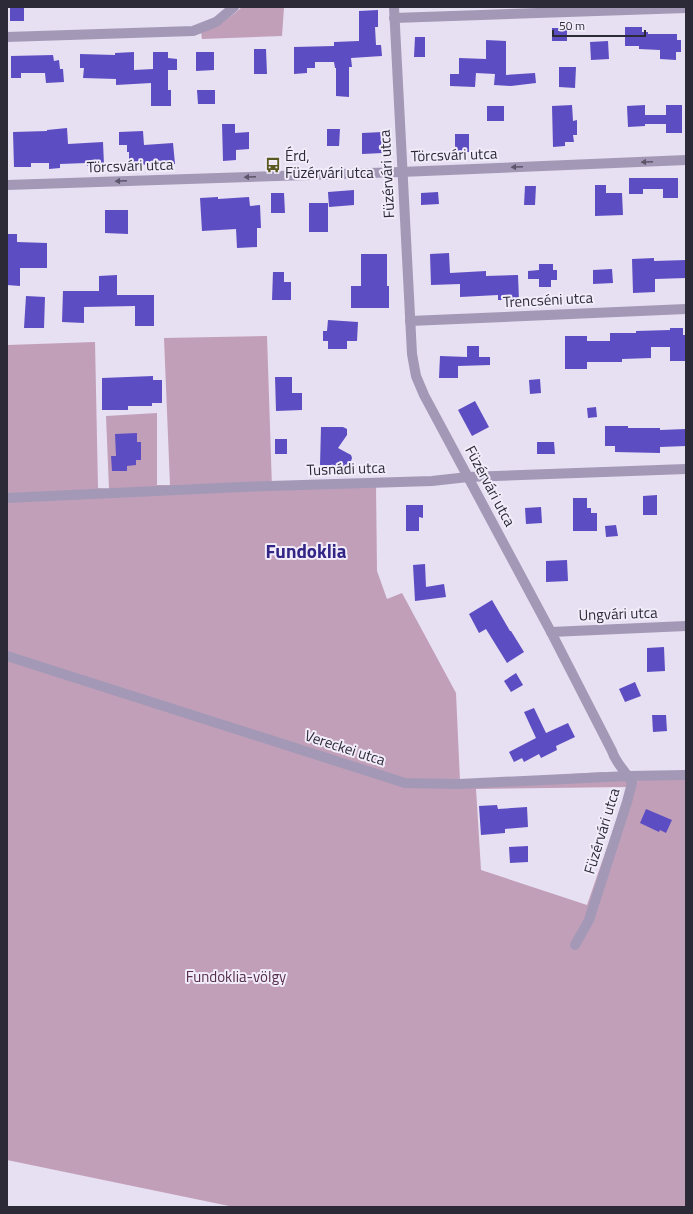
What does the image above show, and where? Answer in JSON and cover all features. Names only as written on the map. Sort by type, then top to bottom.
[{"type":"street","points":[[7,37],[193,31],[216,22],[234,7]]},
{"type":"street","name":"Füzérvári utca","points":[[394,7],[401,172],[412,354],[416,376],[424,395],[612,751],[614,759],[632,783],[589,920],[574,945]]},
{"type":"street","points":[[394,18],[686,8]]},
{"type":"street","name":"Törcsvári utca","points":[[7,185],[401,172],[686,160]]},
{"type":"street","name":"Trencséni utca","points":[[410,321],[686,309]]},
{"type":"street","name":"Tusnádi utca","points":[[7,498],[233,487],[432,481],[468,476],[686,469]]},
{"type":"street","name":"Ungvári utca","points":[[550,632],[686,626]]},
{"type":"street","name":"Vereckei utca","points":[[7,656],[405,783],[459,784],[628,776],[686,775]]},
{"type":"green space","points":[[242,7],[284,7],[282,36],[202,39],[201,31],[223,21]]},
{"type":"green space","name":"Fundoklia-völgy","points":[[267,336],[272,488],[376,485],[377,571],[387,599],[402,593],[456,693],[460,781],[603,772],[619,781],[686,778],[686,1207],[234,1207],[7,1160],[7,345],[95,342],[98,488],[109,489],[106,416],[157,413],[157,485],[170,485],[164,338]],"holes":[[[628,787],[587,905],[481,870],[476,789]]]},
{"type":"building","points":[[10,7],[24,7],[24,21],[10,21]]},
{"type":"building","points":[[378,10],[378,27],[375,27],[376,45],[381,45],[382,56],[351,58],[352,67],[349,67],[349,97],[336,96],[336,68],[334,62],[315,62],[315,68],[307,68],[307,73],[294,74],[294,47],[334,46],[334,42],[359,41],[359,11]]},
{"type":"building","points":[[625,27],[642,27],[642,32],[648,32],[648,34],[677,34],[677,40],[681,40],[681,52],[676,52],[676,60],[660,59],[660,50],[639,49],[639,46],[625,46]]},
{"type":"building","points":[[552,28],[567,28],[567,41],[552,41]]},
{"type":"building","points":[[415,37],[425,37],[425,57],[414,57]]},
{"type":"building","points":[[486,40],[506,41],[506,75],[535,73],[536,83],[511,86],[494,85],[495,74],[476,73],[475,87],[450,86],[450,74],[459,74],[459,58],[486,59]]},
{"type":"building","points":[[608,41],[609,59],[591,60],[590,42]]},
{"type":"building","points":[[254,49],[266,49],[267,74],[254,74]]},
{"type":"building","points":[[134,52],[134,70],[153,69],[153,52],[168,52],[168,58],[177,59],[177,70],[168,70],[168,90],[171,90],[171,106],[151,106],[151,83],[116,85],[116,79],[83,78],[84,68],[80,68],[80,54],[115,55],[115,53]]},
{"type":"building","points":[[196,52],[214,52],[214,70],[196,71]]},
{"type":"building","points":[[53,55],[54,61],[59,60],[60,69],[63,69],[64,82],[46,83],[45,73],[21,73],[21,78],[11,78],[11,56]]},
{"type":"building","points":[[559,67],[576,67],[575,88],[559,87]]},
{"type":"building","points":[[197,90],[215,90],[215,104],[198,104]]},
{"type":"building","points":[[572,105],[573,121],[577,120],[577,135],[573,135],[574,142],[565,142],[565,146],[553,147],[552,106]]},
{"type":"building","points":[[645,105],[645,115],[666,115],[666,105],[682,105],[682,133],[666,133],[666,124],[645,124],[645,126],[628,127],[627,106]]},
{"type":"building","points":[[487,106],[504,106],[504,121],[487,121]]},
{"type":"building","points":[[222,124],[235,124],[235,133],[249,132],[249,149],[236,150],[236,160],[223,161]]},
{"type":"building","points":[[67,128],[68,144],[103,142],[104,165],[87,166],[86,163],[60,164],[60,168],[49,169],[49,163],[31,163],[31,167],[14,167],[13,132],[47,131]]},
{"type":"building","points":[[327,129],[340,129],[339,146],[327,146]]},
{"type":"building","points":[[143,131],[144,145],[173,143],[175,164],[129,165],[129,152],[127,152],[127,145],[119,145],[119,132]]},
{"type":"building","points":[[383,132],[383,153],[362,154],[362,133]]},
{"type":"building","points":[[455,134],[469,134],[469,152],[455,152]]},
{"type":"building","points":[[629,178],[678,178],[678,198],[663,198],[663,189],[643,189],[643,194],[629,194]]},
{"type":"building","points":[[595,185],[606,185],[606,193],[622,193],[623,215],[595,216]]},
{"type":"building","points":[[525,186],[536,186],[535,205],[524,205]]},
{"type":"building","points":[[354,190],[354,205],[329,207],[328,192]]},
{"type":"building","points":[[438,192],[439,204],[421,205],[421,193]]},
{"type":"building","points":[[271,193],[284,193],[285,213],[271,213]]},
{"type":"building","points":[[218,197],[218,199],[249,197],[250,206],[260,205],[261,228],[257,228],[257,247],[237,248],[236,229],[202,231],[200,198]]},
{"type":"building","points":[[309,203],[328,203],[328,232],[309,232]]},
{"type":"building","points":[[105,210],[128,210],[128,234],[105,233]]},
{"type":"building","points":[[7,234],[17,234],[17,242],[47,243],[47,268],[20,268],[20,286],[7,285]]},
{"type":"building","points":[[449,253],[450,273],[486,271],[486,276],[518,275],[519,300],[498,300],[498,295],[460,297],[460,284],[431,285],[430,254]]},
{"type":"building","points":[[361,254],[387,254],[389,308],[351,308],[351,286],[361,286]]},
{"type":"building","points":[[654,258],[654,261],[686,260],[686,278],[655,279],[655,292],[633,293],[632,259]]},
{"type":"building","points":[[539,264],[553,264],[553,270],[557,270],[557,280],[551,280],[551,287],[539,287],[539,279],[528,279],[528,271],[539,270]]},
{"type":"building","points":[[612,269],[613,283],[593,284],[593,270]]},
{"type":"building","points":[[273,272],[284,272],[284,282],[291,282],[291,300],[272,300]]},
{"type":"building","points":[[117,275],[117,295],[154,295],[154,326],[135,326],[135,306],[84,307],[84,323],[62,322],[63,291],[99,291],[99,276]]},
{"type":"building","points":[[26,296],[45,297],[44,328],[24,328]]},
{"type":"building","points":[[328,320],[358,322],[357,341],[347,341],[347,349],[328,349],[328,341],[323,341],[323,331],[327,331]]},
{"type":"building","points":[[670,328],[683,328],[683,335],[686,335],[686,361],[670,361],[670,347],[651,347],[651,358],[622,359],[622,362],[587,362],[587,369],[565,369],[565,336],[587,336],[587,341],[610,341],[610,333],[636,333],[636,331],[670,330]]},
{"type":"building","points":[[467,346],[479,346],[479,357],[490,357],[490,365],[458,366],[458,378],[439,378],[440,356],[467,357]]},
{"type":"building","points":[[153,376],[153,380],[162,380],[162,403],[152,403],[152,406],[128,406],[128,410],[102,410],[102,378]]},
{"type":"building","points":[[275,377],[292,377],[292,393],[302,393],[302,410],[276,411]]},
{"type":"building","points":[[540,379],[541,393],[530,394],[529,380]]},
{"type":"building","points":[[475,401],[489,427],[472,436],[458,410]]},
{"type":"building","points":[[596,407],[597,417],[588,418],[587,408]]},
{"type":"building","points":[[605,426],[660,428],[660,430],[686,429],[686,446],[660,447],[660,453],[615,452],[615,446],[605,446]]},
{"type":"building","points":[[321,427],[343,427],[347,429],[347,435],[338,448],[351,455],[352,458],[348,466],[320,465]]},
{"type":"building","points":[[137,433],[137,442],[141,442],[141,460],[136,460],[136,465],[127,466],[127,471],[112,471],[111,456],[116,456],[115,434]]},
{"type":"building","points":[[275,439],[287,439],[287,454],[275,454]]},
{"type":"building","points":[[537,442],[554,442],[555,454],[537,454]]},
{"type":"building","points":[[657,495],[657,515],[643,515],[643,496]]},
{"type":"building","points":[[573,498],[587,498],[587,508],[591,508],[591,513],[597,513],[597,531],[573,531]]},
{"type":"building","points":[[406,505],[423,505],[423,518],[419,517],[419,531],[406,531]]},
{"type":"building","points":[[541,507],[542,523],[526,524],[525,508]]},
{"type":"building","points":[[616,525],[618,536],[606,537],[605,526]]},
{"type":"building","points":[[567,560],[568,581],[546,582],[546,561]]},
{"type":"building","points":[[425,564],[426,587],[444,584],[446,597],[415,601],[413,565]]},
{"type":"building","points":[[492,600],[524,652],[507,663],[486,629],[479,633],[469,614]]},
{"type":"building","points":[[664,647],[665,671],[647,672],[647,648]]},
{"type":"building","points":[[516,673],[523,685],[511,692],[504,681]]},
{"type":"building","points":[[635,682],[641,696],[625,702],[619,689]]},
{"type":"building","points":[[534,708],[546,733],[568,723],[575,737],[556,746],[557,750],[541,758],[539,754],[524,762],[522,758],[514,762],[509,752],[536,738],[524,712]]},
{"type":"building","points":[[652,715],[666,715],[667,731],[653,732]]},
{"type":"building","points":[[497,805],[498,809],[527,807],[528,827],[505,829],[505,833],[481,835],[479,806]]},
{"type":"building","points":[[646,809],[672,820],[666,833],[660,830],[659,832],[640,823]]},
{"type":"building","points":[[528,846],[528,862],[510,863],[509,847]]},
{"type":"place","name":"Érd, Füzérvári utca","points":[[273,165]]},
{"type":"district","name":"Fundoklia","points":[[306,551]]}]
